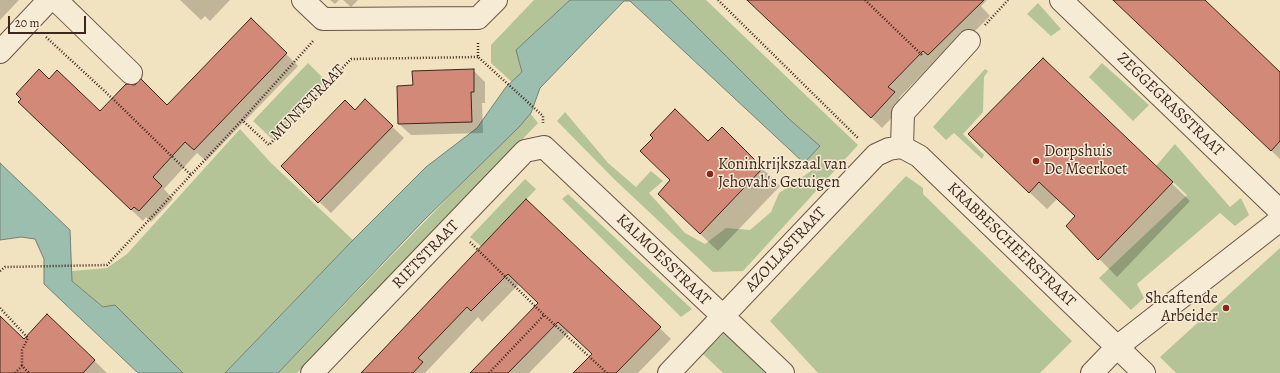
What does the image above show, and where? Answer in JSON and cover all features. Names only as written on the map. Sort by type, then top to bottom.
[{"type":"street","points":[[0,52],[49,0]]},
{"type":"street","points":[[56,0],[131,73]]},
{"type":"street","points":[[303,0],[323,19],[478,18],[496,0]]},
{"type":"street","name":"ZEGGEGRASSTRAAT","points":[[1061,0],[1280,211]]},
{"type":"street","points":[[902,147],[903,113],[970,41]]},
{"type":"street","name":"RIETSTRAAT","points":[[312,373],[525,151],[544,147]]},
{"type":"street","name":"KALMOESSTRAAT","points":[[544,147],[722,317],[783,373]]},
{"type":"street","name":"AZOLLASTRAAT","points":[[668,373],[876,155],[889,149],[902,147]]},
{"type":"street","name":"KRABBESCHEERSTRAAT","points":[[902,147],[918,156],[1144,373]]},
{"type":"street","points":[[1092,373],[1117,347],[1280,220]]},
{"type":"path","points":[[718,0],[876,155]]},
{"type":"path","points":[[865,0],[941,73]]},
{"type":"path","points":[[970,41],[1008,0]]},
{"type":"path","points":[[0,271],[5,267],[107,265],[317,37],[323,19]]},
{"type":"path","points":[[29,21],[113,99],[190,175]]},
{"type":"path","name":"MUNTSTRAAT","points":[[242,120],[270,145],[351,59],[478,57],[503,78],[543,116]]},
{"type":"path","points":[[454,226],[544,315],[607,373]]},
{"type":"path","points":[[0,308],[28,338],[22,350],[22,366],[15,373]]},
{"type":"path","points":[[489,373],[544,315]]},
{"type":"path","points":[[22,366],[29,373]]},
{"type":"shaded area","points":[[534,0],[570,0],[517,50],[522,72],[512,82],[491,63],[491,45]]},
{"type":"shaded area","points":[[570,0],[670,0],[789,119],[820,146],[804,163],[630,1],[624,1],[540,88],[531,113],[519,127],[423,221],[278,373],[225,373],[353,240],[426,167],[477,128],[506,87],[522,72],[516,50]]},
{"type":"shaded area","points":[[670,0],[706,0],[858,145],[743,271],[713,272],[614,179],[557,121],[565,112],[608,163],[636,187],[651,171],[663,181],[649,193],[685,233],[705,244],[726,228],[750,230],[771,212],[779,193],[811,171],[804,163],[819,146],[789,119]]},
{"type":"shaded area","points":[[1038,3],[1061,29],[1051,36],[1027,14]]},
{"type":"shaded area","points":[[308,63],[326,81],[272,139],[253,121]]},
{"type":"shaded area","points":[[1102,63],[1149,105],[1133,121],[1089,77]]},
{"type":"shaded area","points":[[985,69],[988,71],[984,77],[983,112],[963,134],[984,155],[982,159],[954,133],[946,140],[933,127]]},
{"type":"shaded area","points":[[530,113],[538,123],[297,373],[278,373]]},
{"type":"shaded area","points":[[240,129],[271,163],[353,240],[225,373],[183,373],[115,305],[103,307],[72,281],[72,271],[107,268],[127,254]]},
{"type":"shaded area","points":[[1175,144],[1230,207],[1241,198],[1249,215],[1235,226],[1220,213],[1137,284],[1144,298],[1131,310],[1099,278],[1187,195],[1156,166]]},
{"type":"shaded area","points":[[0,163],[70,230],[72,281],[103,307],[115,305],[183,373],[138,373],[44,284],[44,259],[35,239],[21,237],[0,240]]},
{"type":"shaded area","points":[[906,176],[923,188],[923,194],[1072,341],[1040,373],[818,373],[770,321]]},
{"type":"shaded area","points":[[525,179],[536,189],[482,247],[470,237]]},
{"type":"shaded area","points":[[568,194],[692,309],[681,317],[562,199]]},
{"type":"shaded area","points":[[1280,248],[1280,373],[1176,373],[1160,357]]},
{"type":"shaded area","points":[[725,332],[768,373],[723,373],[703,354]]},
{"type":"building","points":[[747,0],[984,0],[928,55],[923,51],[888,87],[895,92],[871,118]]},
{"type":"building","points":[[1113,0],[1205,0],[1280,72],[1280,141],[1271,151]]},
{"type":"building","points":[[251,18],[287,53],[194,150],[185,142],[153,177],[162,186],[139,211],[134,207],[131,210],[18,102],[21,99],[16,94],[39,69],[49,79],[57,70],[100,111],[126,84],[135,85],[141,79],[167,105]]},
{"type":"building","points":[[1043,58],[1173,182],[1098,260],[1066,226],[1075,216],[1039,182],[1029,193],[968,134]]},
{"type":"building","points":[[474,69],[474,92],[471,92],[472,122],[398,124],[397,86],[413,85],[412,71]]},
{"type":"building","points":[[365,99],[393,126],[318,203],[281,166],[345,100],[355,110]]},
{"type":"building","name":"Koninkrijkszaal van Jehovah's Getuigen","points":[[675,109],[708,141],[722,127],[763,168],[700,234],[658,194],[670,180],[640,151],[653,138],[650,135]]},
{"type":"building","points":[[526,199],[661,327],[616,373],[573,373],[592,354],[558,322],[508,373],[470,373],[538,303],[508,274],[471,311],[467,307],[418,358],[423,362],[413,373],[361,373]]},
{"type":"building","points":[[47,314],[95,360],[83,373],[0,373],[0,316],[24,339]]},
{"type":"place","name":"Dorpshuis De Meerkoet","points":[[1036,161]]},
{"type":"place","name":"Koninkrijkszaal van Jehovah's Getuigen","points":[[710,174]]},
{"type":"place","name":"Shcaftende Arbeider","points":[[1226,308]]}]
